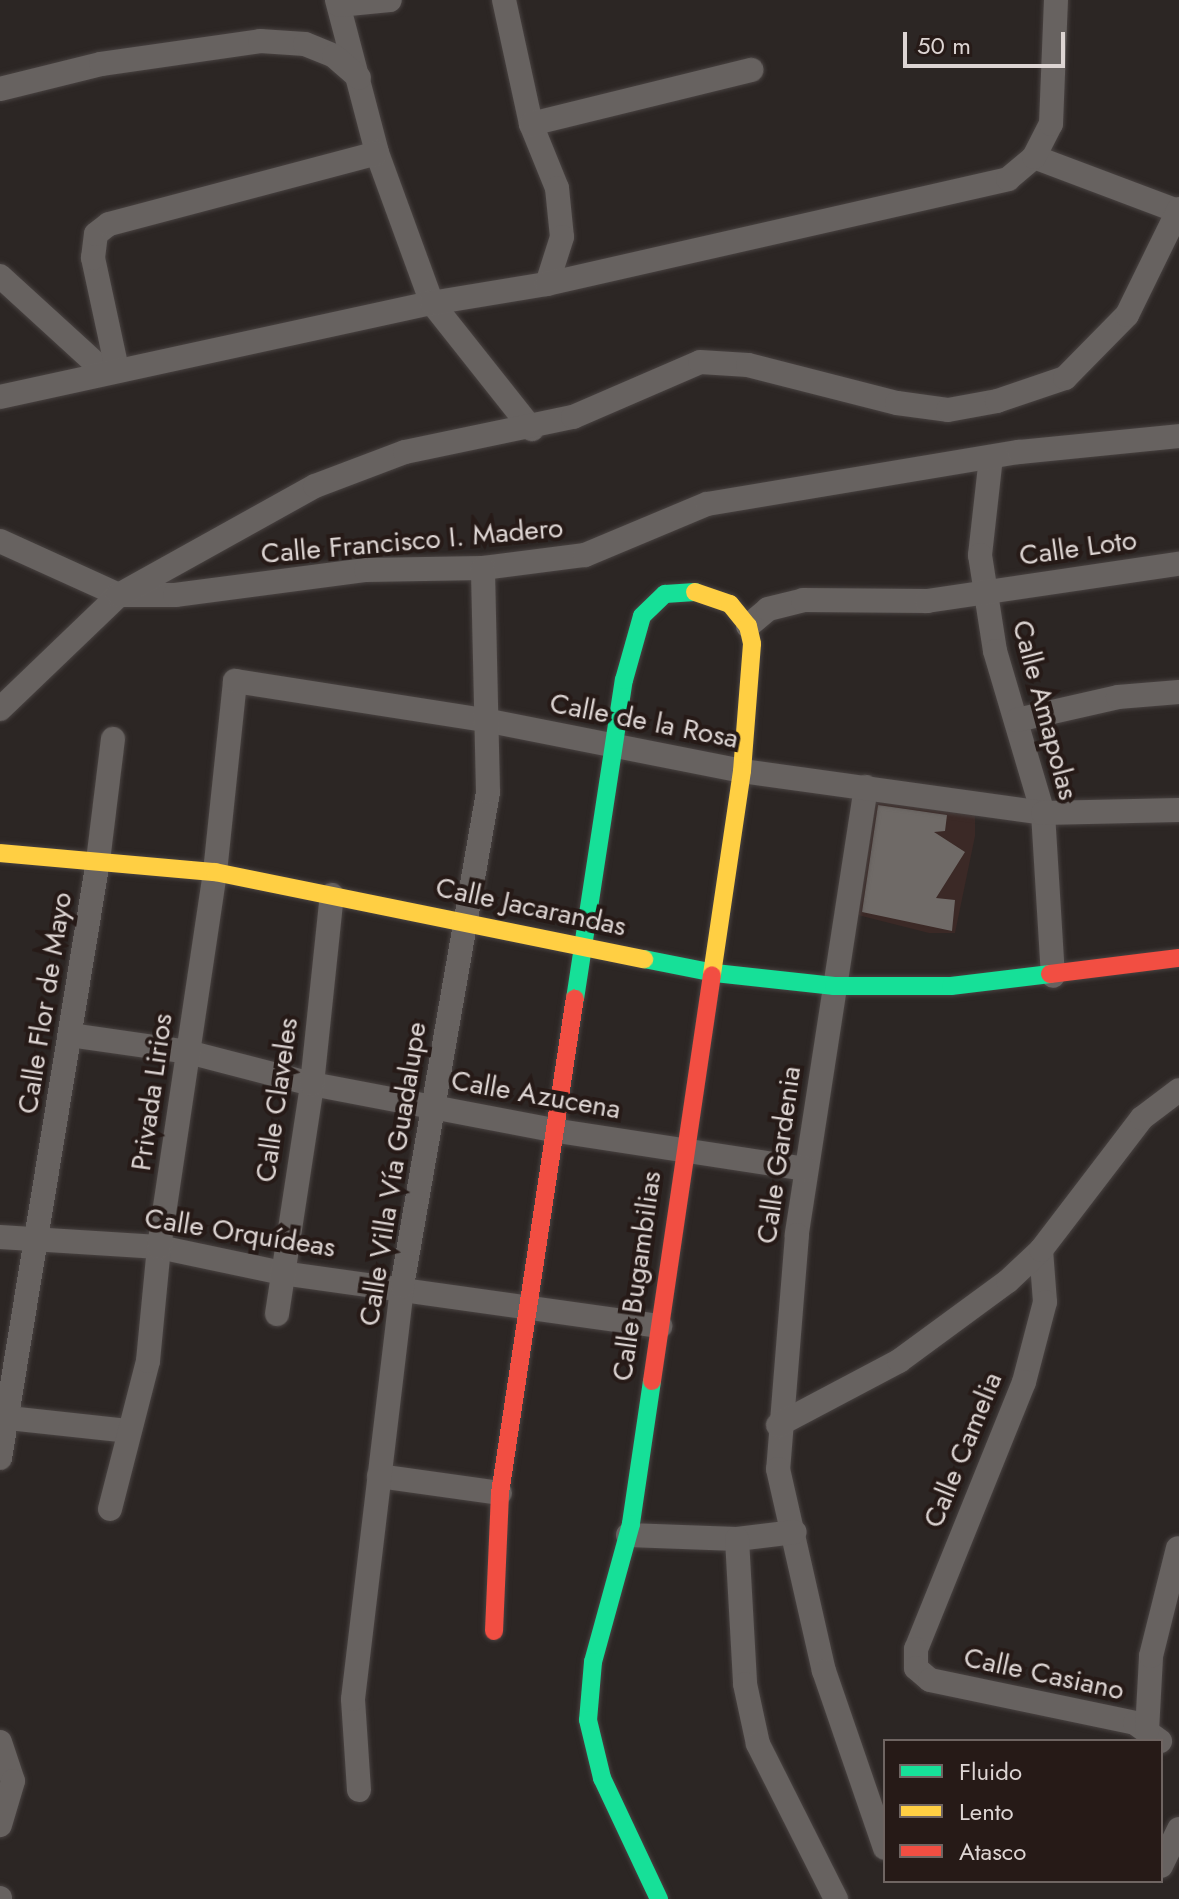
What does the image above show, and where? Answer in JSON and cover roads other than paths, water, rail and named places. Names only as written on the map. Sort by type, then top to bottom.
[{"type":"street","points":[[390,0],[338,2],[377,153],[432,303],[532,429]]},
{"type":"street","points":[[504,0],[531,124],[557,188],[562,237],[547,284]]},
{"type":"street","points":[[0,397],[110,370],[432,303],[547,284],[1008,179],[1034,157],[1051,124],[1056,0]]},
{"type":"street","points":[[0,89],[101,64],[260,41],[305,44],[334,56],[359,78]]},
{"type":"street","points":[[531,124],[751,70]]},
{"type":"street","points":[[110,370],[93,258],[96,234],[109,224],[377,153]]},
{"type":"street","points":[[0,709],[119,595],[357,468],[405,452],[532,429],[700,362],[748,365],[897,403],[948,410],[997,401],[1065,378],[1127,315],[1178,210],[1034,157]]},
{"type":"street","points":[[0,276],[110,370]]},
{"type":"street","name":"Calle Francisco I. Madero","points":[[0,541],[119,595],[175,595],[366,570],[483,568],[585,555],[707,504],[1019,452],[1179,436]]},
{"type":"street","name":"Calle Amapolas","points":[[991,457],[980,555],[995,651],[1043,813],[1053,976]]},
{"type":"street","name":"Calle Loto","points":[[985,591],[1179,564]]},
{"type":"street","name":"Calle Villa Vía Guadalupe","points":[[359,1790],[353,1699],[402,1286],[436,1108],[462,921],[488,792],[483,568]]},
{"type":"street","points":[[494,1631],[500,1493],[526,1306],[587,949],[613,748],[642,616],[665,594],[706,593],[730,604],[750,635],[768,609],[803,600],[927,601],[985,591]]},
{"type":"street","name":"Calle Bugambilias","points":[[659,1899],[602,1778],[588,1720],[593,1662],[628,1535],[715,973],[742,771],[750,635]]},
{"type":"street","name":"Calle de la Rosa","points":[[235,681],[485,720],[613,748],[742,771],[1043,813],[1179,810]]},
{"type":"street","name":"Privada Lirios","points":[[110,1509],[148,1361],[159,1247],[215,872],[235,681]]},
{"type":"street","points":[[1017,720],[1118,697],[1179,692]]},
{"type":"street","name":"Calle Flor de Mayo","points":[[9,1418],[98,861],[113,739]]},
{"type":"street","name":"Calle Gardenia","points":[[866,787],[806,1169],[778,1425],[778,1469],[795,1532],[824,1671],[883,1842]]},
{"type":"street","name":"Calle Jacarandas","points":[[0,853],[215,872],[715,973],[834,986],[951,986],[1053,976],[1179,958]]},
{"type":"street","name":"Calle Claveles","points":[[277,1314],[312,1084],[332,895]]},
{"type":"street","name":"Calle Azucena","points":[[70,1035],[188,1052],[312,1084],[558,1131],[806,1169]]},
{"type":"street","points":[[778,1425],[899,1361],[1041,1250],[1142,1118],[1179,1090]]},
{"type":"street","name":"Calle Orquídeas","points":[[0,1237],[37,1242],[159,1247],[282,1273],[402,1286],[660,1326]]},
{"type":"street","name":"Calle Camelia","points":[[916,1668],[916,1649],[1024,1382],[1045,1302],[1041,1250]]},
{"type":"street","points":[[0,1458],[9,1418],[129,1431]]},
{"type":"street","points":[[379,1476],[500,1493]]},
{"type":"street","points":[[628,1535],[737,1539],[795,1532]]},
{"type":"street","points":[[737,1539],[745,1684],[758,1744],[836,1899]]},
{"type":"street","points":[[1156,1738],[1151,1656],[1178,1548]]},
{"type":"street","name":"Calle Casiano","points":[[916,1668],[930,1680],[1135,1723],[1156,1738]]},
{"type":"street","points":[[0,1742],[13,1781],[0,1825]]},
{"type":"street","name":"Calle Casiano","points":[[1163,1744],[1179,1757]]},
{"type":"street","points":[[1163,1862],[1179,1829]]}]
